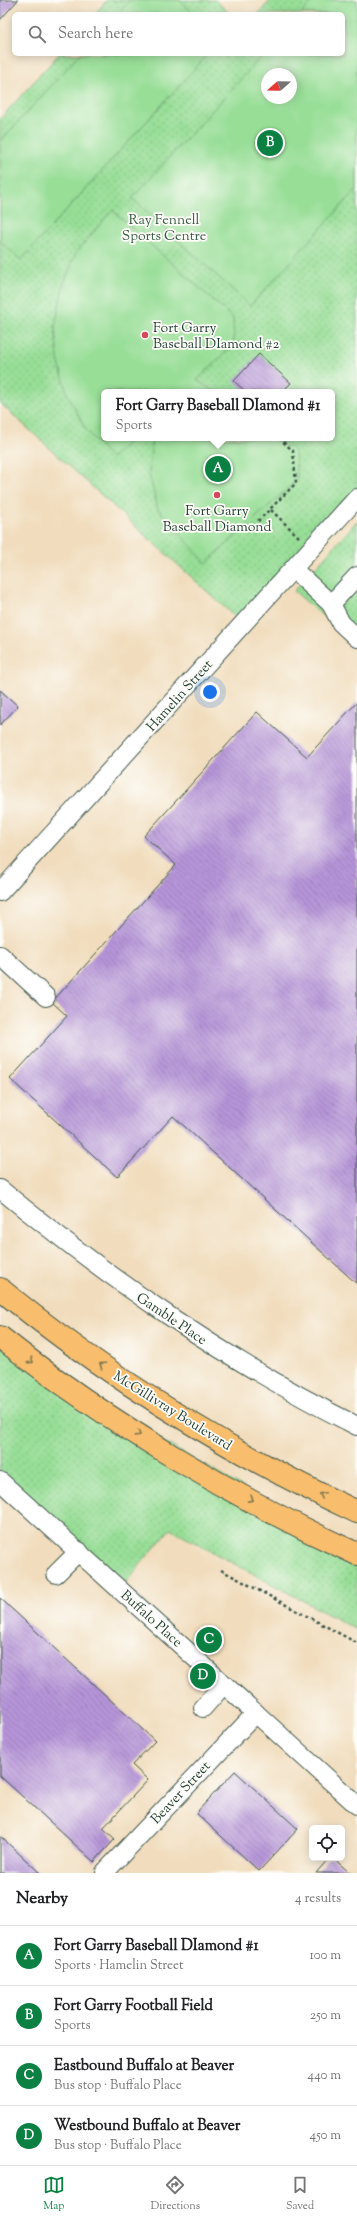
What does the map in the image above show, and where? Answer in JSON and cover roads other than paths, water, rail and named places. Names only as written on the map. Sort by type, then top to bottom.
[{"type":"main road","name":"McGillivray Boulevard","points":[[0,1289],[103,1366],[167,1409],[304,1486],[357,1512]]},
{"type":"main road","points":[[0,1337],[59,1381],[165,1451],[239,1493],[357,1554]]},
{"type":"street","name":"Hamelin Street","points":[[0,892],[357,498]]},
{"type":"street","points":[[293,569],[331,604],[341,623],[357,638]]},
{"type":"street","points":[[331,604],[357,576]]},
{"type":"street","points":[[0,955],[46,997]]},
{"type":"street","name":"Gamble Place","points":[[0,1189],[113,1278],[175,1321],[272,1380],[357,1426]]},
{"type":"street","name":"Buffalo Place","points":[[0,1481],[79,1551],[357,1805]]},
{"type":"street","points":[[56,1574],[79,1551]]},
{"type":"street","points":[[203,1708],[224,1684]]},
{"type":"street","name":"Beaver Street","points":[[105,1872],[256,1713]]},
{"type":"place","name":"Fort Garry Football Field","points":[[270,143]]},
{"type":"place","name":"Fort Garry Baseball DIamond #2","points":[[145,335]]},
{"type":"place","name":"Fort Garry Baseball DIamond #1","points":[[218,469]]},
{"type":"place","name":"Fort Garry Baseball Diamond","points":[[217,495]]},
{"type":"place","name":"Eastbound Buffalo at Beaver","points":[[209,1640]]},
{"type":"place","name":"Westbound Buffalo at Beaver","points":[[203,1676]]},
{"type":"park label","name":"Ray Fennell Sports Centre","points":[[164,228]]}]
